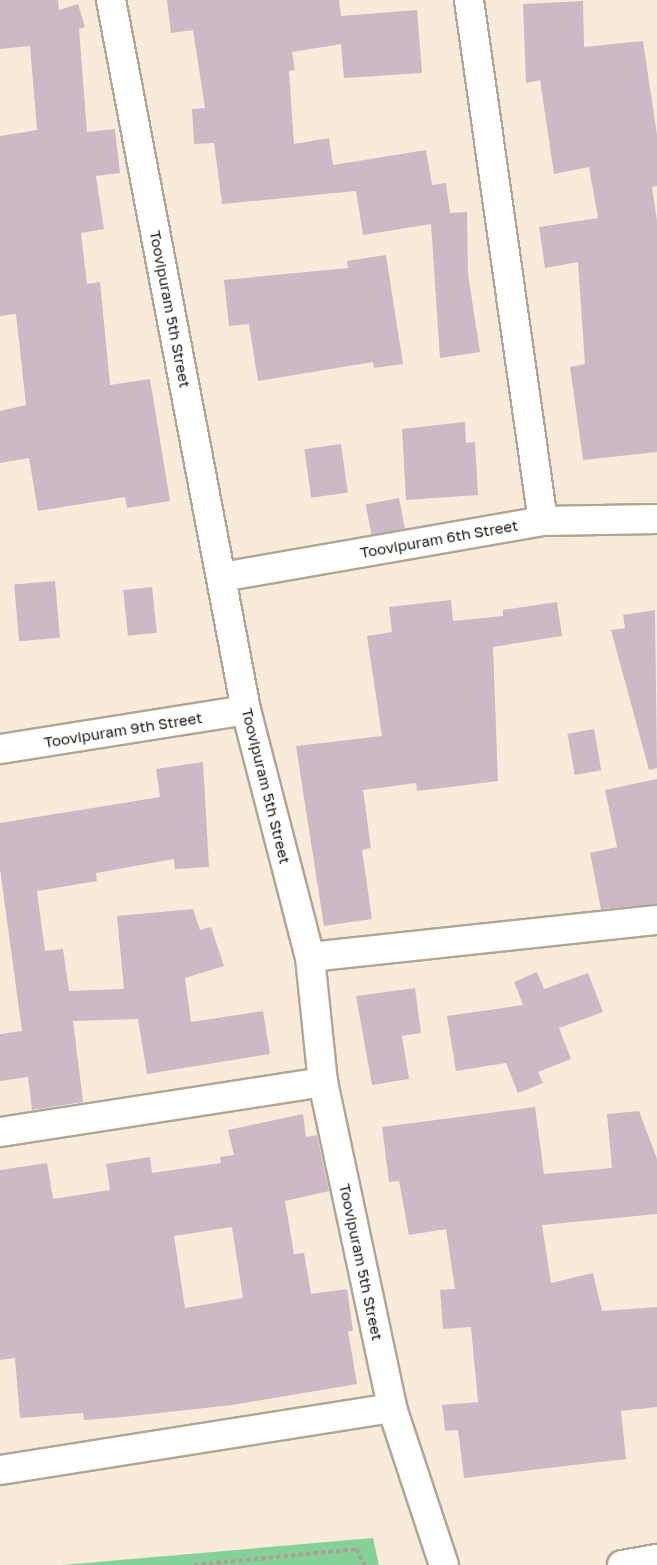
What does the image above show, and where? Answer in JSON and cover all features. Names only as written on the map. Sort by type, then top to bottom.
[{"type":"street","name":"Toovipuram 5th Street","points":[[111,0],[246,710],[310,957],[323,1082],[392,1408],[444,1565]]},
{"type":"street","points":[[469,0],[543,521]]},
{"type":"street","name":"Toovipuram 6th Street","points":[[222,577],[543,521],[657,519]]},
{"type":"street","name":"Toovipuram 9th Street","points":[[0,749],[246,710]]},
{"type":"street","points":[[310,957],[657,920]]},
{"type":"street","points":[[0,1132],[323,1082]]},
{"type":"street","points":[[0,1470],[392,1408]]},
{"type":"street","points":[[622,1565],[657,1559]]},
{"type":"path","points":[[194,1565],[356,1549],[365,1565]]},
{"type":"green space","points":[[373,1538],[379,1565],[62,1565]]},
{"type":"building","points":[[0,0],[58,0],[59,10],[78,4],[85,27],[79,29],[87,132],[115,129],[120,173],[96,176],[104,229],[81,233],[87,284],[100,282],[110,385],[150,379],[170,501],[127,508],[125,497],[38,511],[29,458],[0,463],[0,411],[26,405],[16,314],[0,316],[0,136],[37,130],[30,46],[0,49]]},
{"type":"building","points":[[167,0],[339,0],[341,16],[417,10],[422,73],[344,78],[341,44],[292,52],[295,70],[289,71],[294,144],[329,138],[333,165],[426,150],[432,185],[446,183],[450,213],[467,212],[468,274],[480,352],[440,358],[431,224],[363,235],[356,191],[222,204],[214,143],[194,144],[192,109],[205,108],[193,30],[171,33]]},
{"type":"building","points":[[583,1],[584,47],[643,41],[657,135],[657,186],[652,187],[657,221],[657,452],[583,460],[570,367],[585,364],[578,262],[545,268],[539,227],[598,218],[589,167],[554,174],[540,80],[526,83],[523,4]]},
{"type":"building","points":[[386,255],[403,364],[374,368],[373,362],[258,381],[249,324],[229,326],[224,280],[348,268],[347,261]]},
{"type":"building","points":[[465,422],[466,443],[475,442],[478,495],[406,500],[402,429]]},
{"type":"building","points":[[341,444],[348,493],[311,498],[304,449]]},
{"type":"building","points":[[399,498],[405,528],[372,535],[366,504]]},
{"type":"building","points":[[55,581],[60,638],[19,641],[14,585]]},
{"type":"building","points":[[152,587],[157,633],[128,636],[123,590]]},
{"type":"building","points":[[451,600],[453,621],[503,616],[503,610],[557,602],[562,636],[493,647],[498,781],[417,791],[416,783],[363,790],[371,848],[362,850],[372,919],[324,926],[296,746],[382,736],[367,636],[392,632],[389,607]]},
{"type":"building","points":[[655,610],[657,768],[649,770],[611,630],[625,628],[623,615]]},
{"type":"building","points":[[594,729],[601,770],[575,775],[567,734]]},
{"type":"building","points":[[203,762],[209,867],[175,869],[174,859],[96,873],[97,881],[37,891],[45,951],[63,949],[69,991],[124,989],[117,916],[193,909],[200,930],[211,927],[224,966],[185,978],[191,1022],[263,1011],[270,1054],[147,1074],[138,1019],[73,1021],[83,1102],[32,1110],[28,1077],[0,1081],[0,1034],[22,1031],[0,869],[0,823],[160,797],[156,769]]},
{"type":"building","points":[[657,779],[657,904],[601,909],[590,853],[617,847],[605,790]]},
{"type":"building","points":[[537,972],[544,989],[588,973],[603,1012],[559,1028],[571,1059],[538,1072],[543,1083],[518,1093],[506,1063],[456,1071],[447,1016],[523,1005],[514,982]]},
{"type":"building","points":[[415,988],[421,1033],[402,1036],[409,1079],[372,1085],[356,996]]},
{"type":"building","points":[[535,1107],[544,1174],[612,1168],[607,1114],[639,1111],[657,1159],[657,1214],[542,1225],[551,1283],[593,1273],[602,1311],[657,1307],[657,1407],[621,1411],[626,1459],[464,1478],[458,1430],[445,1431],[442,1405],[478,1402],[471,1327],[443,1329],[440,1290],[455,1289],[446,1229],[409,1235],[399,1181],[389,1182],[382,1127]]},
{"type":"building","points":[[303,1114],[306,1137],[317,1135],[329,1191],[285,1201],[294,1254],[304,1253],[311,1294],[347,1289],[353,1331],[348,1331],[357,1384],[232,1405],[123,1417],[84,1420],[83,1413],[20,1418],[15,1358],[0,1360],[0,1170],[47,1163],[53,1199],[110,1190],[106,1164],[150,1157],[152,1173],[221,1163],[220,1157],[234,1155],[228,1130]],"holes":[[[232,1227],[243,1298],[185,1308],[174,1236]]]}]
